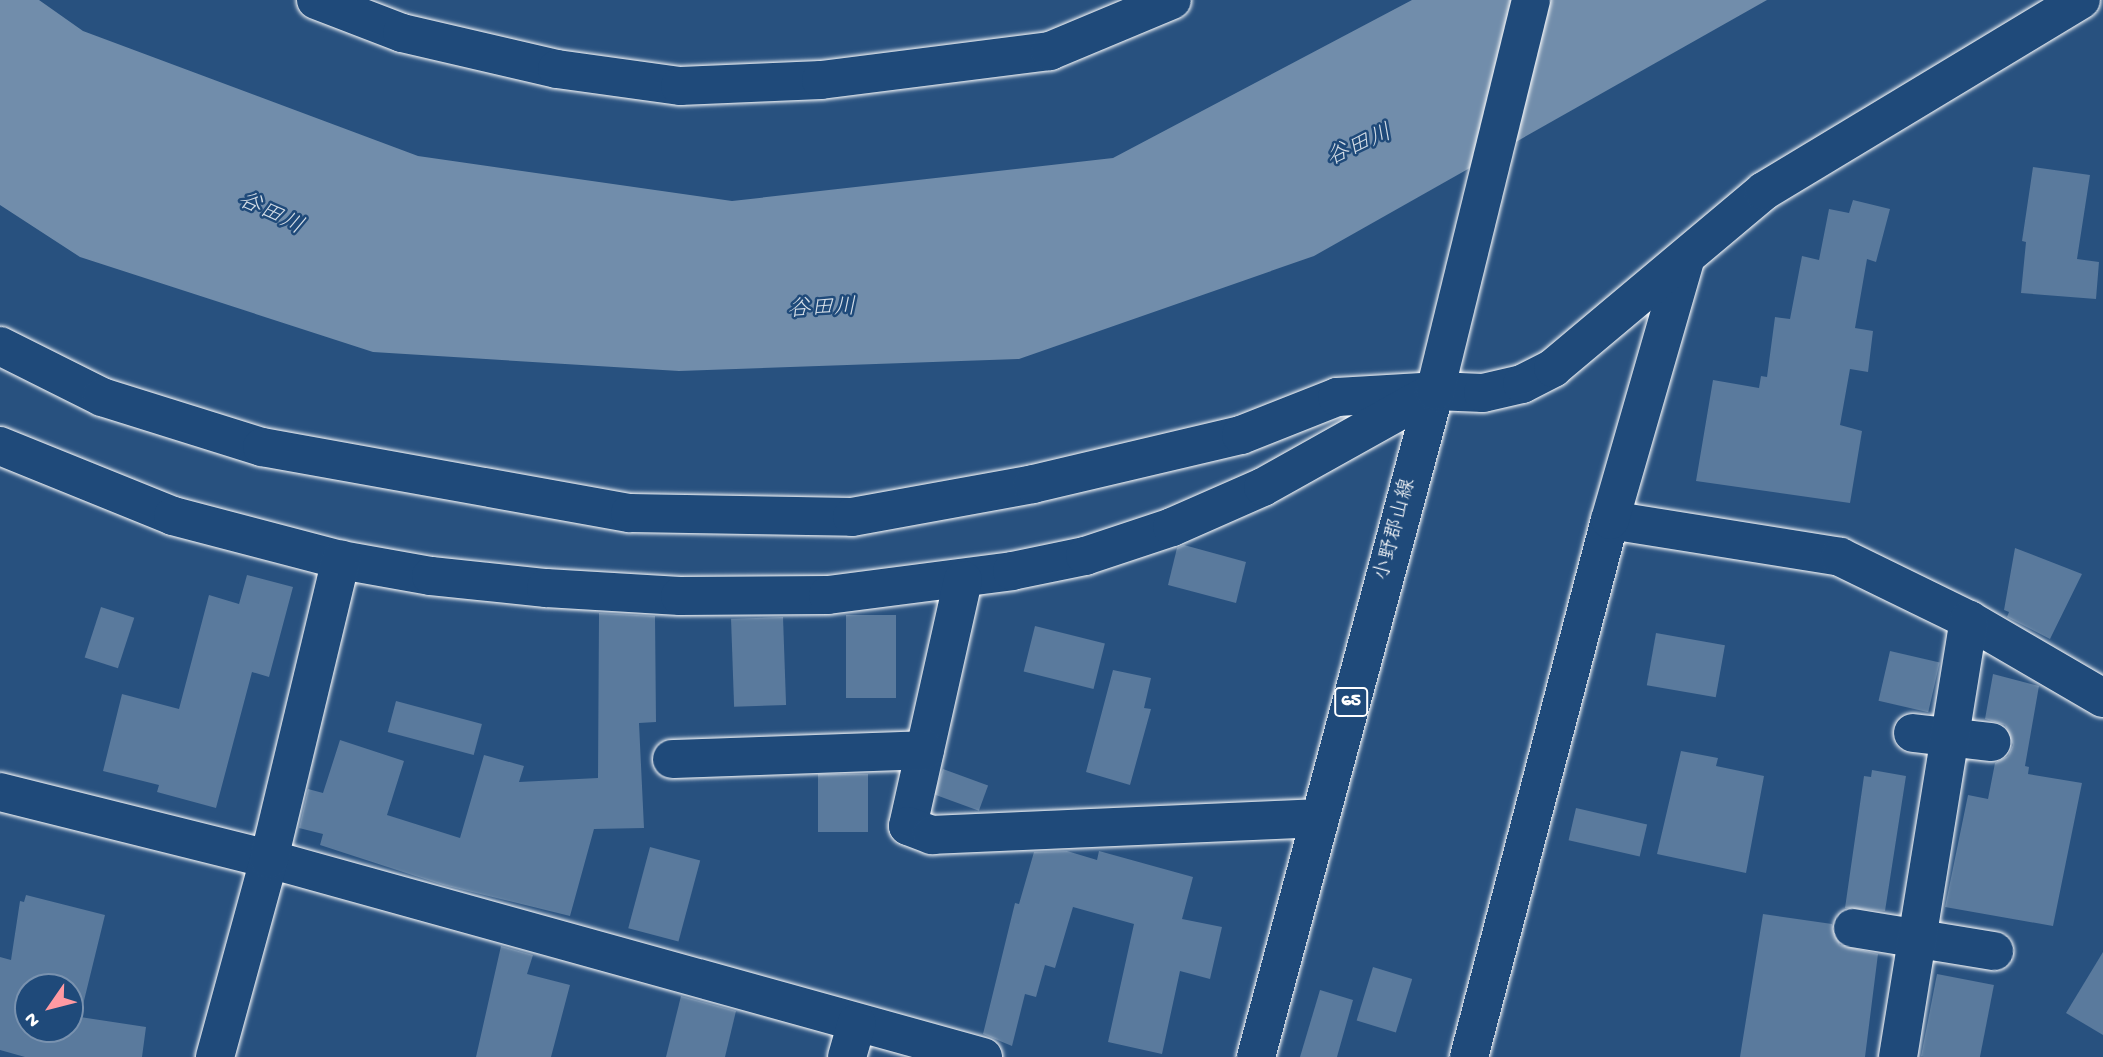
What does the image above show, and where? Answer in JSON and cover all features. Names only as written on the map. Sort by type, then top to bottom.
[{"type":"street","points":[[316,0],[402,33],[557,69],[680,86],[821,80],[1050,51],[1172,0]]},
{"type":"street","name":"小野郡山線","points":[[1256,1057],[1435,391],[1531,0]]},
{"type":"street","points":[[0,346],[102,397],[262,447],[630,513],[852,517],[1032,484],[1241,435],[1337,397],[1435,391],[1483,393],[1522,384],[1553,368],[1764,191],[2081,0]]},
{"type":"street","points":[[1469,1057],[1610,520],[1685,260]]},
{"type":"street","points":[[0,446],[173,516],[341,560],[431,576],[680,596],[828,595],[963,580],[1085,556],[1172,527],[1263,487],[1435,391]]},
{"type":"street","points":[[1610,520],[1840,557],[1969,620],[2103,698]]},
{"type":"street","points":[[215,1057],[269,859],[341,560]]},
{"type":"street","points":[[963,580],[908,826],[932,835],[1320,818]]},
{"type":"street","points":[[1898,1057],[1917,940],[1932,734],[1969,620]]},
{"type":"street","points":[[1932,734],[1991,742]]},
{"type":"street","points":[[672,759],[925,750]]},
{"type":"street","points":[[0,792],[269,859],[852,1040],[983,1057]]},
{"type":"street","points":[[1853,928],[1994,951]]},
{"type":"water","name":"谷田川","points":[[0,0],[39,0],[83,31],[418,156],[732,201],[1113,158],[1412,0],[1767,0],[1314,256],[1019,359],[679,371],[373,352],[80,257],[0,205]]},
{"type":"building","points":[[2033,167],[2090,175],[2077,259],[2099,262],[2096,299],[2021,293],[2026,242],[2022,241]]},
{"type":"building","points":[[1853,200],[1890,209],[1876,262],[1867,259],[1855,328],[1873,331],[1868,372],[1850,369],[1840,425],[1862,431],[1850,503],[1696,481],[1713,380],[1759,388],[1761,376],[1767,377],[1775,317],[1790,319],[1802,256],[1819,260],[1829,209],[1849,213]]},
{"type":"building","points":[[1184,545],[1246,562],[1236,603],[1168,585],[1177,548]]},
{"type":"building","points":[[2015,548],[2082,574],[2050,639],[2007,617],[2009,612],[2004,610]]},
{"type":"building","points":[[247,575],[293,587],[269,677],[252,672],[216,808],[157,792],[159,785],[103,771],[122,694],[179,709],[209,595],[239,604]]},
{"type":"building","points":[[101,607],[134,618],[118,668],[85,657]]},
{"type":"building","points":[[599,613],[655,616],[656,722],[639,723],[644,828],[594,829],[570,916],[443,885],[320,845],[323,834],[299,828],[308,789],[323,793],[340,740],[404,761],[387,815],[460,838],[484,755],[524,766],[519,782],[598,778]]},
{"type":"building","points":[[846,615],[896,615],[896,698],[846,698]]},
{"type":"building","points":[[783,617],[786,705],[734,707],[731,619]]},
{"type":"building","points":[[1035,626],[1105,643],[1093,689],[1024,672]]},
{"type":"building","points":[[1656,633],[1725,645],[1716,697],[1647,685]]},
{"type":"building","points":[[1890,651],[1940,662],[1928,712],[1879,701]]},
{"type":"building","points":[[1113,670],[1151,678],[1144,708],[1151,709],[1130,785],[1086,772]]},
{"type":"building","points":[[1993,674],[2039,686],[2025,766],[2029,767],[2028,774],[2082,783],[2053,926],[1945,907],[1968,795],[1988,799],[1995,763],[2008,756],[2013,745],[2005,725],[1985,719]]},
{"type":"building","points":[[396,701],[482,724],[474,755],[388,732]]},
{"type":"building","points":[[1681,751],[1718,758],[1716,766],[1764,776],[1746,873],[1657,854]]},
{"type":"building","points":[[943,769],[988,785],[979,811],[934,794]]},
{"type":"building","points":[[1872,770],[1906,776],[1885,911],[1845,908],[1864,776],[1871,777]]},
{"type":"building","points":[[818,774],[868,774],[868,832],[818,832]]},
{"type":"building","points":[[1576,808],[1647,824],[1640,857],[1569,840]]},
{"type":"building","points":[[650,847],[700,860],[678,942],[628,928]]},
{"type":"building","points":[[1067,851],[1097,860],[1099,851],[1193,877],[1182,919],[1222,927],[1210,979],[1180,971],[1162,1054],[1108,1042],[1134,924],[1073,907],[1055,968],[1045,965],[1036,997],[1025,994],[1012,1046],[983,1034],[1015,903],[1019,904],[1034,852]]},
{"type":"building","points":[[26,895],[105,915],[84,1001],[84,973],[14,973],[14,1043],[84,1043],[84,1018],[146,1027],[142,1057],[25,1057],[0,1050],[0,957],[11,960],[20,901],[24,902]]},
{"type":"building","points":[[1763,914],[1832,924],[1840,945],[1878,954],[1865,1057],[1740,1057]]},
{"type":"building","points":[[501,946],[533,955],[527,974],[570,985],[551,1057],[476,1057]]},
{"type":"building","points":[[2103,952],[2103,1035],[2066,1013]]},
{"type":"building","points":[[1373,967],[1412,979],[1396,1033],[1357,1021]]},
{"type":"building","points":[[1937,974],[1994,985],[1980,1057],[1921,1056]]},
{"type":"building","points":[[1320,990],[1353,1000],[1337,1057],[1300,1057]]},
{"type":"building","points":[[681,996],[736,1011],[725,1057],[666,1057]]}]
